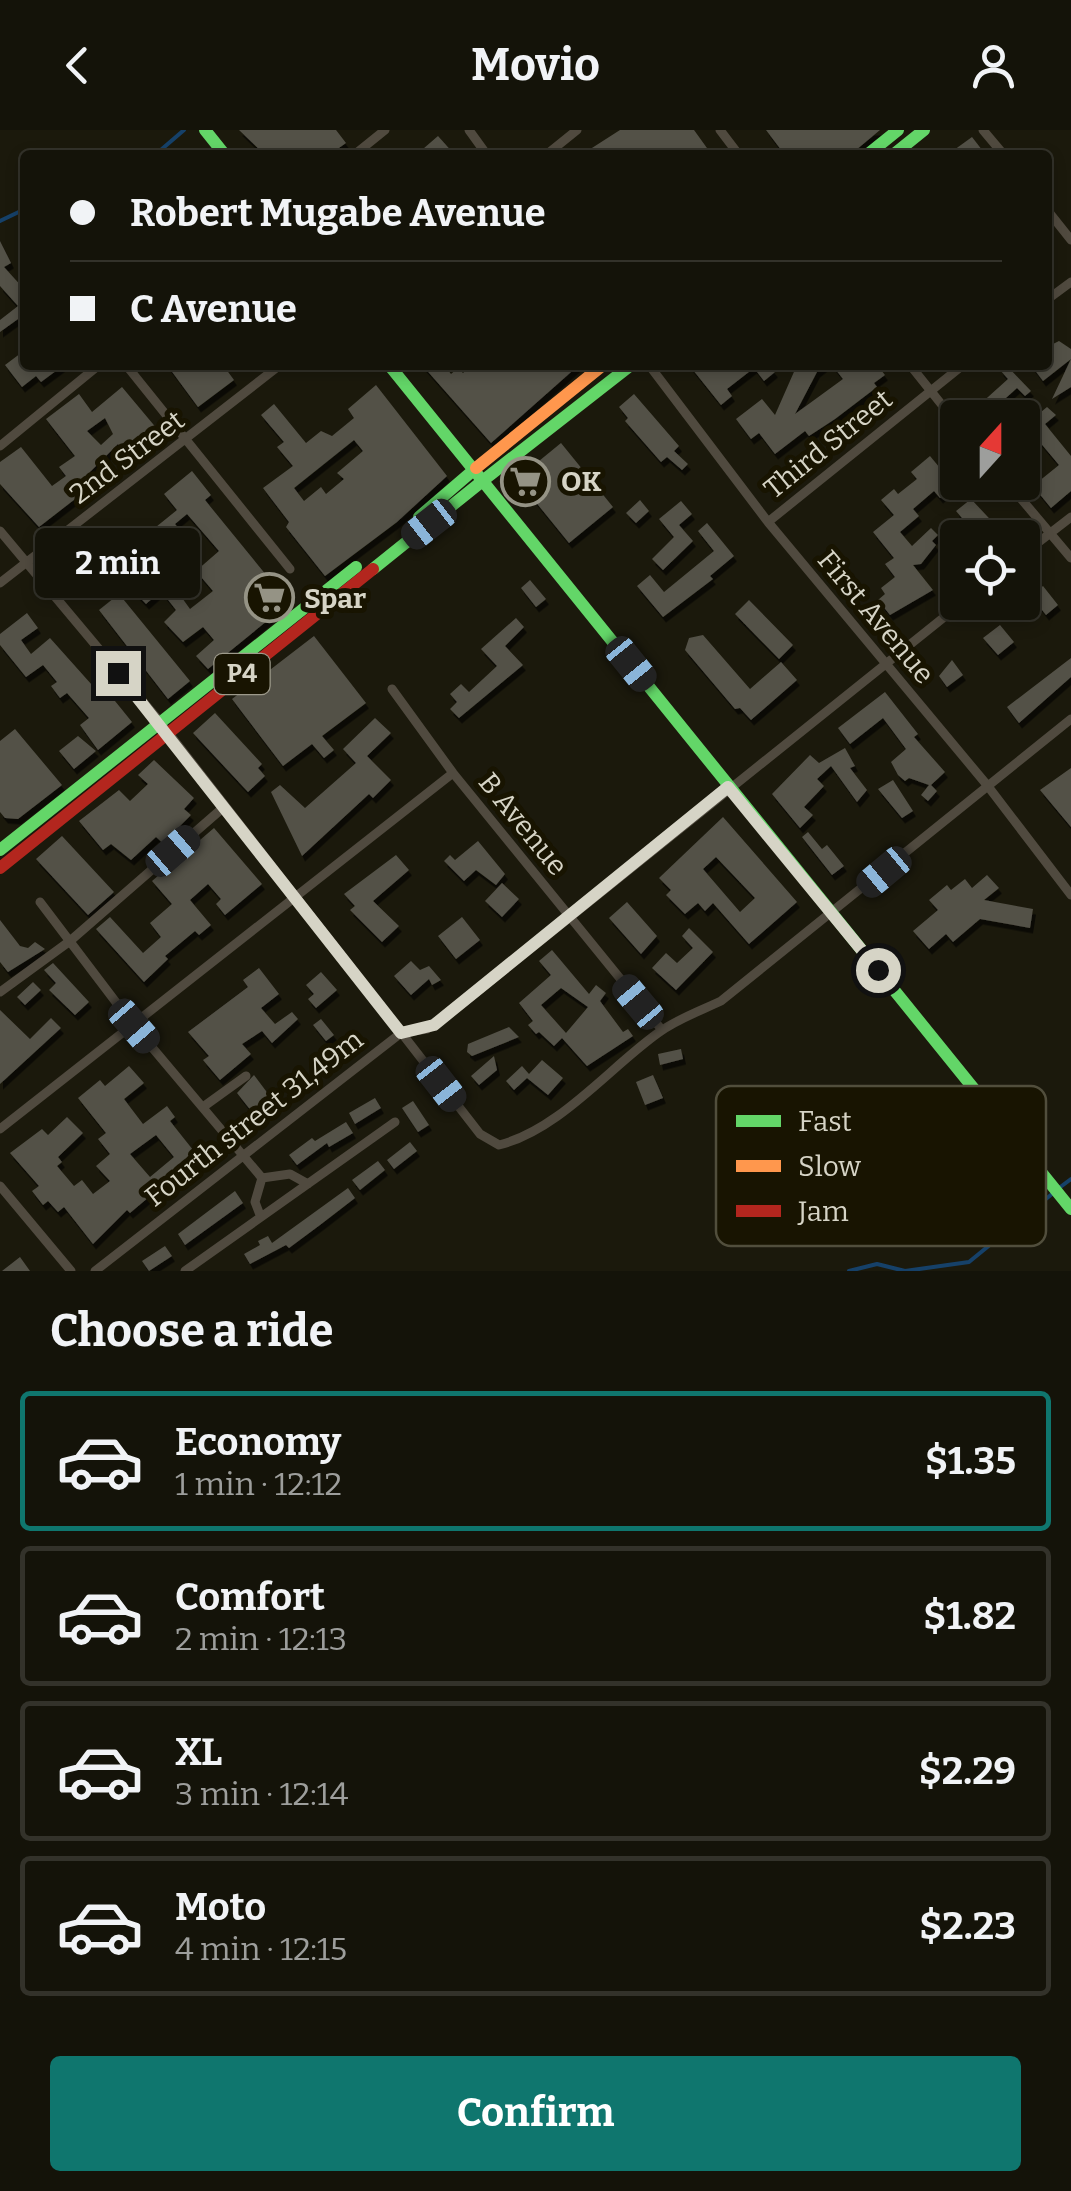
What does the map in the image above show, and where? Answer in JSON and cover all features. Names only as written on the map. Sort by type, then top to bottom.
[{"type":"main road","points":[[872,150],[898,130]]},
{"type":"main road","points":[[899,150],[924,130]]},
{"type":"main road","points":[[393,370],[971,1086]]},
{"type":"main road","points":[[480,474],[597,370]]},
{"type":"main road","points":[[480,474],[624,370]]},
{"type":"main road","name":"P4","points":[[0,868],[164,728],[480,474]]},
{"type":"main road","name":"P4","points":[[0,850],[164,728]]},
{"type":"main road","points":[[1046,1179],[1068,1205]]},
{"type":"street","points":[[360,150],[385,130]]},
{"type":"street","points":[[552,150],[578,130]]},
{"type":"street","points":[[720,130],[735,150]]},
{"type":"street","points":[[984,130],[1000,150]]},
{"type":"street","points":[[1052,216],[1071,240]]},
{"type":"street","points":[[0,446],[93,370]]},
{"type":"street","points":[[130,370],[290,569]]},
{"type":"street","name":"2nd Street","points":[[0,583],[274,370]]},
{"type":"street","name":"First Avenue","points":[[653,370],[768,522],[987,785],[1071,895]]},
{"type":"street","points":[[914,370],[940,404]]},
{"type":"street","name":"Third Street","points":[[768,522],[956,370]]},
{"type":"street","points":[[1023,500],[1071,558]]},
{"type":"street","points":[[1040,542],[1071,517]]},
{"type":"street","points":[[0,532],[164,728],[480,1134],[499,1145],[516,1140],[549,1120],[662,1030],[721,1000],[833,915],[1071,719]]},
{"type":"street","name":"Fourth street 31,49m","points":[[95,1271],[401,1033],[434,1025],[940,619]]},
{"type":"street","name":"B Avenue","points":[[392,689],[454,774],[662,1030]]},
{"type":"street","points":[[0,1129],[454,774]]},
{"type":"street","points":[[0,992],[70,941],[225,806]]},
{"type":"street","points":[[40,902],[134,1026],[262,1178]]},
{"type":"street","points":[[203,1107],[246,1076]]},
{"type":"street","points":[[185,1271],[395,1122]]},
{"type":"street","points":[[262,1178],[290,1174],[308,1184]]},
{"type":"street","points":[[260,1215],[255,1202],[262,1178]]},
{"type":"street","points":[[0,1186],[71,1271]]},
{"type":"building","points":[[239,130],[336,130],[346,143],[336,150],[260,150]]},
{"type":"building","points":[[620,130],[694,130],[708,150],[589,150]]},
{"type":"building","points":[[766,130],[880,130],[856,150],[781,150]]},
{"type":"building","points":[[438,136],[451,150],[422,150]]},
{"type":"building","points":[[972,137],[982,150],[954,150]]},
{"type":"building","points":[[0,241],[11,263],[4,267],[20,285],[20,318],[0,332],[0,320],[18,306],[0,286]]},
{"type":"building","points":[[1059,341],[1071,349],[1071,359],[1043,381],[1035,370],[1052,370],[1052,344]]},
{"type":"building","points":[[20,354],[20,370],[57,370],[41,382],[36,376],[22,387],[5,365]]},
{"type":"building","points":[[1071,359],[1071,387],[1052,399]]},
{"type":"building","points":[[171,370],[227,370],[234,380],[198,407]]},
{"type":"building","points":[[426,370],[448,370],[451,374],[456,370],[573,370],[491,443]]},
{"type":"building","points":[[693,370],[751,370],[727,389],[732,396],[721,405]]},
{"type":"building","points":[[756,370],[773,370],[775,372],[764,381]]},
{"type":"building","points":[[795,370],[820,370],[795,414],[843,379],[836,370],[881,370],[885,375],[874,383],[877,387],[835,419],[809,436],[805,431],[775,454],[759,433],[751,439],[736,419],[762,399],[775,415]]},
{"type":"building","points":[[1000,370],[1011,370],[1031,391],[1025,396],[1017,388],[1004,400],[985,400],[1008,379]]},
{"type":"building","points":[[376,385],[447,476],[397,522],[325,576],[286,527],[289,522],[263,488],[293,466],[277,447],[284,442],[261,415],[274,404],[306,443],[321,431],[332,436],[354,418],[348,409]],"holes":[[[354,440],[363,451],[337,473],[344,479],[326,494],[321,487],[304,501],[294,488]]]},
{"type":"building","points":[[122,387],[158,430],[126,458],[118,444],[90,472],[97,482],[39,527],[0,484],[0,462],[21,447],[52,486],[66,476],[59,467],[75,456],[46,419],[79,394],[92,412]],"holes":[[[105,418],[113,434],[101,445],[87,431]]]},
{"type":"building","points":[[634,394],[679,446],[674,451],[688,464],[682,470],[667,457],[661,462],[625,421],[628,418],[619,407]]},
{"type":"building","points":[[1047,407],[1056,415],[1045,424],[1071,456],[1071,491],[1051,508],[1040,495],[1040,480],[1059,465],[1040,442],[1040,411]]},
{"type":"building","points":[[561,443],[613,507],[569,543],[517,479]]},
{"type":"building","points":[[930,456],[940,468],[940,498],[934,491],[913,509],[919,516],[900,532],[912,546],[931,528],[938,535],[932,541],[936,545],[921,564],[913,565],[933,590],[890,615],[878,600],[885,594],[881,588],[895,577],[885,564],[894,558],[873,532],[894,515],[881,500],[894,489],[898,494],[917,479],[911,472]]},
{"type":"building","points":[[192,471],[211,495],[205,500],[289,603],[208,669],[196,656],[214,640],[203,627],[183,642],[164,622],[176,610],[161,591],[146,604],[119,576],[108,586],[97,572],[91,577],[81,565],[125,532],[134,544],[128,549],[147,572],[157,563],[190,609],[213,591],[196,571],[219,551],[187,514],[175,524],[191,544],[172,558],[151,531],[177,510],[164,494]]},
{"type":"building","points":[[640,500],[649,511],[636,523],[626,513]]},
{"type":"building","points":[[972,500],[991,520],[960,520],[956,511]]},
{"type":"building","points":[[681,501],[692,514],[679,525],[693,541],[663,570],[652,559],[674,537],[659,519]]},
{"type":"building","points":[[707,523],[734,556],[710,576],[713,579],[663,617],[637,586],[650,575],[664,592],[714,551],[698,531]]},
{"type":"building","points":[[530,580],[546,599],[536,607],[521,588]]},
{"type":"building","points":[[1043,586],[1058,605],[1046,615],[1040,607]]},
{"type":"building","points":[[119,594],[190,681],[168,699],[99,610]]},
{"type":"building","points":[[749,600],[793,645],[779,659],[735,614]]},
{"type":"building","points":[[27,613],[38,628],[21,640],[31,654],[50,638],[92,685],[98,680],[132,722],[98,750],[80,725],[89,718],[67,693],[60,698],[51,686],[57,682],[43,665],[26,677],[0,645],[0,634]]},
{"type":"building","points":[[516,618],[524,627],[505,646],[523,665],[459,718],[450,709],[457,702],[450,694],[461,684],[469,692],[497,666],[481,649]]},
{"type":"building","points":[[1000,625],[1014,642],[998,655],[983,638]]},
{"type":"building","points":[[703,635],[750,689],[781,662],[797,680],[751,720],[740,708],[735,709],[685,650],[689,638]]},
{"type":"building","points":[[314,636],[366,703],[322,736],[334,750],[324,758],[312,744],[283,766],[232,699]]},
{"type":"building","points":[[1071,658],[1071,677],[1019,723],[1007,707]]},
{"type":"building","points":[[952,660],[963,675],[947,687],[939,676]]},
{"type":"building","points":[[885,692],[918,734],[914,737],[945,772],[931,785],[937,791],[928,801],[921,795],[929,785],[909,778],[905,781],[898,775],[891,762],[906,749],[883,718],[850,744],[838,728]]},
{"type":"building","points":[[215,713],[262,764],[258,768],[265,776],[248,792],[193,733]]},
{"type":"building","points":[[375,718],[391,733],[367,756],[391,780],[373,798],[369,794],[302,856],[271,792],[280,785],[305,808],[356,763],[343,749]]},
{"type":"building","points":[[15,729],[62,785],[18,819],[5,818],[0,812],[0,741]]},
{"type":"building","points":[[78,736],[96,751],[74,769],[59,751]]},
{"type":"building","points":[[845,748],[855,766],[850,768],[867,790],[857,802],[831,766],[817,779],[824,786],[804,807],[813,815],[800,828],[772,794],[810,755],[819,763]]},
{"type":"building","points":[[154,760],[194,798],[184,809],[191,815],[177,829],[181,834],[166,846],[156,837],[131,860],[111,844],[103,850],[79,821],[119,790],[130,801],[148,784],[138,775]]},
{"type":"building","points":[[1071,768],[1071,827],[1040,790]]},
{"type":"building","points":[[893,780],[913,811],[902,818],[878,789]]},
{"type":"building","points":[[723,817],[797,902],[749,944],[713,903],[705,911],[698,903],[685,914],[666,895],[671,890],[659,878]],"holes":[[[716,857],[755,898],[740,912],[703,869]]]},
{"type":"building","points":[[214,828],[262,884],[225,915],[216,904],[221,899],[208,884],[190,900],[211,925],[199,935],[195,931],[165,956],[168,959],[144,982],[96,929],[110,917],[143,953],[161,937],[150,923],[172,904],[152,881]]},
{"type":"building","points":[[808,832],[822,849],[827,845],[844,866],[832,875],[802,837]]},
{"type":"building","points":[[62,836],[114,892],[88,915],[36,859]]},
{"type":"building","points":[[478,841],[505,874],[496,885],[476,870],[464,881],[444,861],[450,855],[455,860]]},
{"type":"building","points":[[396,855],[409,870],[373,901],[399,926],[382,942],[350,910],[355,906],[344,894]]},
{"type":"building","points":[[987,875],[999,888],[984,900],[1033,909],[1030,928],[980,919],[953,942],[946,934],[929,949],[913,931],[938,910],[929,900],[947,885],[951,890],[965,879],[972,888]]},
{"type":"building","points":[[502,883],[519,899],[502,917],[485,901]]},
{"type":"building","points":[[627,902],[657,936],[641,954],[609,918]]},
{"type":"building","points":[[462,917],[480,940],[456,959],[438,936]]},
{"type":"building","points":[[0,920],[20,946],[28,948],[35,942],[45,949],[8,972],[0,962]]},
{"type":"building","points":[[689,928],[713,952],[676,990],[652,968],[666,953],[677,963],[693,948],[682,936]]},
{"type":"building","points":[[552,950],[589,994],[596,985],[606,993],[600,1001],[623,1032],[628,1029],[633,1036],[587,1066],[562,1038],[554,1046],[539,1032],[536,1034],[528,1025],[533,1021],[519,1003],[551,975],[539,961]],"holes":[[[561,988],[588,1007],[566,1033],[541,1005]]]},
{"type":"building","points":[[411,961],[420,970],[429,966],[441,980],[432,985],[429,979],[411,995],[394,976]]},
{"type":"building","points":[[53,963],[89,1002],[75,1015],[49,990],[56,983],[44,970]]},
{"type":"building","points":[[259,968],[279,994],[261,1008],[275,1024],[292,1012],[298,1019],[272,1043],[262,1031],[242,1044],[251,1054],[220,1080],[203,1060],[209,1056],[188,1032],[248,987],[243,980]]},
{"type":"building","points":[[321,972],[337,990],[316,1008],[308,999],[314,994],[306,985]]},
{"type":"building","points":[[33,982],[41,990],[25,1005],[17,997]]},
{"type":"building","points":[[0,1010],[30,1039],[51,1018],[61,1028],[0,1084]]},
{"type":"building","points":[[321,1019],[334,1035],[326,1041],[313,1025]]},
{"type":"building","points":[[509,1027],[519,1037],[472,1056],[467,1052],[468,1044]]},
{"type":"building","points":[[681,1049],[683,1059],[660,1065],[658,1054]]},
{"type":"building","points":[[494,1056],[497,1070],[479,1085],[471,1076]]},
{"type":"building","points":[[542,1060],[563,1078],[548,1095],[527,1078],[514,1090],[506,1081],[522,1066],[529,1074]]},
{"type":"building","points":[[129,1066],[144,1083],[124,1099],[143,1124],[167,1106],[175,1117],[170,1121],[201,1160],[166,1190],[162,1186],[130,1213],[127,1210],[93,1244],[64,1207],[58,1212],[48,1201],[43,1205],[32,1191],[39,1186],[10,1153],[42,1129],[48,1135],[67,1117],[83,1133],[58,1157],[62,1162],[57,1166],[74,1186],[82,1180],[93,1194],[110,1181],[96,1166],[110,1154],[98,1139],[106,1133],[78,1098],[100,1080],[105,1086]],"holes":[[[156,1135],[174,1157],[150,1177],[130,1154]]]},
{"type":"building","points":[[254,1075],[275,1103],[256,1117],[237,1093]]},
{"type":"building","points":[[653,1075],[663,1098],[645,1105],[636,1082]]},
{"type":"building","points":[[375,1098],[381,1108],[355,1124],[349,1113]]},
{"type":"building","points":[[413,1101],[429,1125],[418,1132],[402,1108]]},
{"type":"building","points":[[346,1122],[353,1133],[329,1147],[327,1143],[297,1165],[289,1155],[312,1138],[315,1141]]},
{"type":"building","points":[[410,1142],[417,1151],[394,1169],[387,1160]]},
{"type":"building","points":[[378,1161],[385,1170],[360,1190],[352,1180]]},
{"type":"building","points":[[348,1188],[355,1198],[289,1248],[286,1245],[250,1264],[244,1254],[260,1245],[258,1241],[268,1236],[272,1243]]},
{"type":"building","points":[[235,1191],[243,1203],[185,1245],[178,1234]]},
{"type":"building","points":[[165,1246],[172,1256],[149,1271],[142,1261]]},
{"type":"building","points":[[20,1257],[30,1271],[2,1271]]},
{"type":"waterway","points":[[161,150],[184,130]]},
{"type":"waterway","points":[[0,221],[20,211]]},
{"type":"waterway","points":[[1059,1188],[1071,1179]]},
{"type":"waterway","points":[[1046,1199],[1052,1194]]},
{"type":"waterway","points":[[905,1271],[969,1262],[989,1246]]},
{"type":"waterway","points":[[849,1271],[877,1264],[905,1271]]},
{"type":"traffic: fast","points":[[205,130],[221,150]]},
{"type":"traffic: fast","points":[[873,150],[898,130]]},
{"type":"traffic: fast","points":[[899,150],[924,130]]},
{"type":"traffic: fast","points":[[393,370],[972,1086]]},
{"type":"traffic: fast","points":[[485,479],[625,370]]},
{"type":"traffic: fast","points":[[419,517],[476,468]]},
{"type":"traffic: fast","points":[[373,569],[485,479]]},
{"type":"traffic: fast","points":[[0,850],[356,567]]},
{"type":"traffic: fast","points":[[1046,1178],[1071,1209]]},
{"type":"traffic: slow","points":[[476,468],[597,370]]},
{"type":"traffic: jam","points":[[0,868],[373,569]]},
{"type":"place","name":"OK","points":[[526,481]]},
{"type":"place","name":"Spar","points":[[269,598]]},
{"type":"route","points":[[118,673],[401,1033],[434,1025],[728,787],[878,970]]}]
